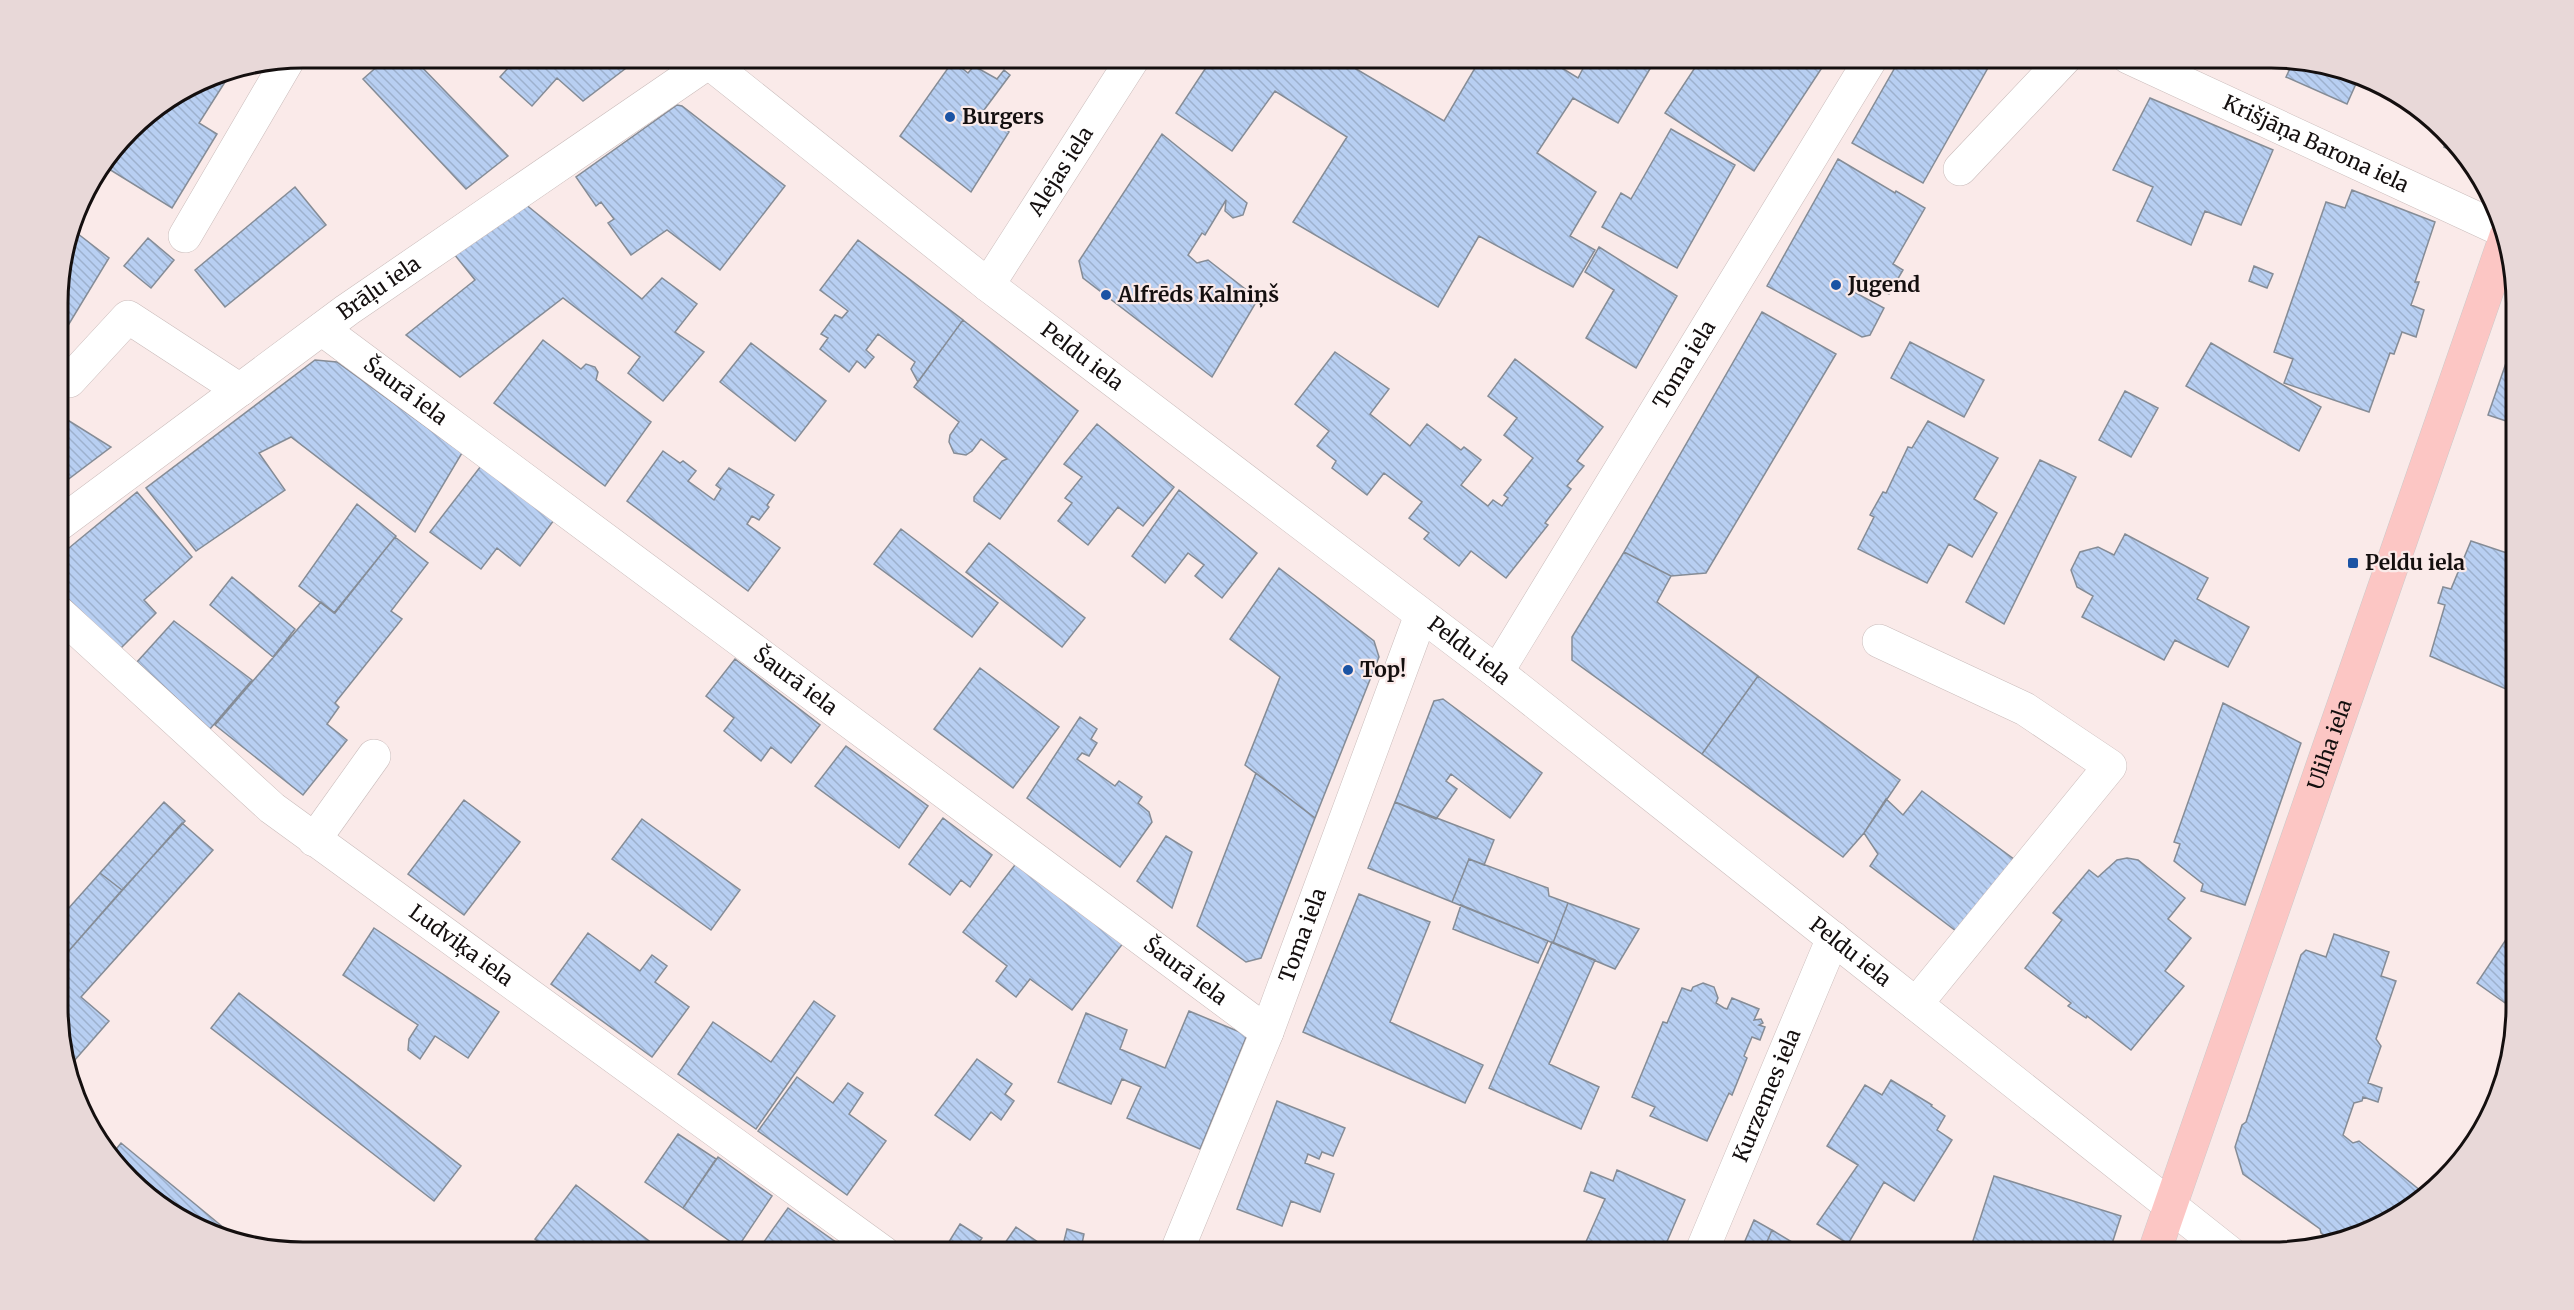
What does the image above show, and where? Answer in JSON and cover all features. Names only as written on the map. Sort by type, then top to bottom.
[{"type":"main road","name":"Uliha iela","points":[[2157,1243],[2501,252]]},
{"type":"street","name":"Brāļu iela","points":[[68,518],[322,329],[694,68]]},
{"type":"street","name":"Peldu iela","points":[[715,68],[988,285],[1497,672],[2169,1207],[2218,1243]]},
{"type":"street","name":"Alejas iela","points":[[988,285],[1127,68]]},
{"type":"street","name":"Toma iela","points":[[1497,672],[1865,68]]},
{"type":"street","points":[[1960,169],[2056,68]]},
{"type":"street","name":"Krišjāņa Barona iela","points":[[2152,68],[2494,226]]},
{"type":"street","points":[[186,236],[283,69]]},
{"type":"street","points":[[69,381],[128,317],[240,390]]},
{"type":"street","name":"Šaurā iela","points":[[322,329],[1267,1032]]},
{"type":"street","name":"Toma iela","points":[[1180,1243],[1267,1032],[1421,615]]},
{"type":"street","name":"Ludviķa iela","points":[[68,621],[272,808],[870,1243]]},
{"type":"street","points":[[1879,641],[2025,710],[2110,766],[1916,1004]]},
{"type":"street","points":[[314,840],[374,756]]},
{"type":"street","name":"Kurzemes iela","points":[[1705,1243],[1833,938]]},
{"type":"building","points":[[376,68],[423,68],[508,156],[466,189],[363,79]]},
{"type":"building","points":[[508,68],[626,68],[583,101],[557,78],[532,106],[500,77]]},
{"type":"building","points":[[948,68],[962,68],[968,73],[972,68],[978,68],[997,79],[1004,70],[1010,75],[984,110],[1009,132],[971,192],[900,136]]},
{"type":"building","points":[[1206,68],[1355,68],[1444,121],[1475,68],[1562,68],[1578,78],[1583,68],[1650,68],[1618,123],[1573,98],[1537,153],[1596,192],[1570,236],[1595,250],[1573,287],[1479,236],[1438,307],[1293,222],[1347,137],[1275,91],[1232,151],[1176,113]]},
{"type":"building","points":[[1695,68],[1822,68],[1754,171],[1665,113]]},
{"type":"building","points":[[1895,68],[1988,68],[1923,183],[1852,143]]},
{"type":"building","points":[[2290,68],[2317,72],[2356,83],[2347,104],[2286,77]]},
{"type":"building","points":[[226,80],[199,123],[217,134],[172,208],[109,169],[136,136],[159,116],[185,99]]},
{"type":"building","points":[[2150,98],[2273,150],[2241,225],[2205,211],[2191,245],[2137,221],[2153,187],[2113,170]]},
{"type":"building","points":[[677,105],[682,106],[785,186],[720,270],[667,230],[631,255],[608,223],[614,219],[601,202],[596,206],[576,177]]},
{"type":"building","points":[[1671,129],[1735,165],[1677,268],[1602,227],[1621,193],[1631,199]]},
{"type":"building","points":[[1162,134],[1247,203],[1243,215],[1233,218],[1225,211],[1226,200],[1205,235],[1202,233],[1188,255],[1197,263],[1208,260],[1258,299],[1212,377],[1083,278],[1079,261]]},
{"type":"building","points":[[1838,159],[1925,208],[1893,264],[1903,270],[1889,294],[1860,279],[1854,292],[1884,308],[1870,335],[1862,337],[1767,286]]},
{"type":"building","points":[[295,187],[326,225],[225,307],[195,270]]},
{"type":"building","points":[[2352,190],[2435,222],[2415,282],[2419,282],[2411,305],[2424,310],[2416,337],[2402,332],[2394,354],[2390,353],[2369,412],[2284,383],[2293,359],[2274,352],[2326,202],[2345,208]]},
{"type":"building","points":[[519,199],[642,299],[662,278],[697,304],[675,332],[704,352],[663,401],[628,373],[640,357],[563,298],[460,377],[406,335],[475,280],[450,249]]},
{"type":"building","points":[[78,234],[109,258],[68,326],[68,287]]},
{"type":"building","points":[[148,238],[174,260],[151,288],[124,266]]},
{"type":"building","points":[[858,240],[963,320],[918,382],[911,369],[915,362],[878,334],[866,350],[874,357],[865,368],[857,361],[849,372],[820,349],[828,338],[821,334],[835,315],[842,318],[848,311],[820,290]]},
{"type":"building","points":[[1599,247],[1677,296],[1636,368],[1586,338],[1614,290],[1585,272]]},
{"type":"building","points":[[2254,266],[2273,274],[2267,288],[2249,281]]},
{"type":"building","points":[[1762,312],[1836,354],[1706,573],[1671,576],[1624,552]]},
{"type":"building","points":[[963,320],[1078,411],[1000,519],[974,501],[974,497],[1002,461],[1007,459],[981,439],[966,455],[954,453],[949,442],[950,435],[959,422],[914,387]]},
{"type":"building","points":[[543,340],[581,369],[586,364],[595,367],[598,372],[596,380],[651,422],[605,486],[494,403]]},
{"type":"building","points":[[1910,342],[1984,380],[1964,417],[1891,378]]},
{"type":"building","points":[[751,343],[826,401],[795,441],[720,382]]},
{"type":"building","points":[[2211,343],[2321,407],[2299,451],[2186,386]]},
{"type":"building","points":[[1335,352],[1389,389],[1370,414],[1410,446],[1427,424],[1461,450],[1464,447],[1481,460],[1461,485],[1488,506],[1493,500],[1502,506],[1508,498],[1504,495],[1533,458],[1504,435],[1517,418],[1488,396],[1515,359],[1603,427],[1577,461],[1584,466],[1567,486],[1571,489],[1545,523],[1548,525],[1506,578],[1471,551],[1459,566],[1424,539],[1429,533],[1409,518],[1422,502],[1384,473],[1367,495],[1332,468],[1336,461],[1317,446],[1329,431],[1295,404]]},
{"type":"building","points":[[315,360],[337,362],[462,453],[415,532],[291,437],[259,453],[285,490],[196,551],[146,488]]},
{"type":"building","points":[[2506,363],[2506,421],[2488,415]]},
{"type":"building","points":[[2125,391],[2158,408],[2131,457],[2099,440]]},
{"type":"building","points":[[68,420],[111,447],[68,479]]},
{"type":"building","points":[[1928,421],[1998,458],[1974,499],[1997,513],[1972,557],[1949,544],[1927,583],[1858,549],[1874,517],[1870,515],[1883,492],[1886,493],[1908,447],[1912,448]]},
{"type":"building","points":[[1097,424],[1174,487],[1143,526],[1118,507],[1088,545],[1058,521],[1072,503],[1065,498],[1082,477],[1064,464]]},
{"type":"building","points":[[663,451],[680,463],[683,461],[696,471],[688,481],[714,500],[721,489],[716,485],[729,468],[774,495],[767,505],[769,507],[759,520],[752,516],[747,524],[780,548],[748,591],[627,501]]},
{"type":"building","points":[[2040,460],[2076,477],[2004,624],[1966,602]]},
{"type":"building","points":[[484,462],[557,516],[520,566],[497,548],[481,569],[430,532]]},
{"type":"building","points":[[1179,490],[1257,553],[1222,598],[1195,576],[1204,565],[1188,553],[1165,583],[1132,556]]},
{"type":"building","points":[[137,492],[192,557],[144,600],[156,613],[120,649],[68,599],[68,549]]},
{"type":"building","points":[[357,504],[396,536],[334,613],[299,586]]},
{"type":"building","points":[[901,529],[998,603],[972,637],[874,564]]},
{"type":"building","points":[[2125,534],[2208,578],[2197,599],[2249,627],[2228,667],[2175,640],[2164,660],[2082,617],[2093,596],[2077,587],[2071,570],[2080,552],[2098,547],[2114,555]]},
{"type":"building","points":[[395,537],[428,563],[391,611],[402,619],[335,703],[339,707],[327,724],[347,740],[303,795],[215,725],[321,602],[335,613]]},
{"type":"building","points":[[2471,541],[2506,553],[2506,689],[2430,656],[2445,605],[2438,603],[2443,587],[2451,589]]},
{"type":"building","points":[[989,543],[1085,618],[1062,647],[966,572]]},
{"type":"building","points":[[1624,552],[1671,576],[1657,602],[1758,676],[1702,754],[1572,660],[1572,637]]},
{"type":"building","points":[[1279,568],[1374,641],[1379,657],[1315,818],[1245,765],[1280,677],[1230,639]]},
{"type":"building","points":[[232,577],[295,629],[273,657],[210,605]]},
{"type":"building","points":[[174,621],[252,680],[210,729],[137,662]]},
{"type":"building","points":[[735,659],[820,725],[791,763],[771,747],[761,761],[724,731],[734,718],[706,696]]},
{"type":"building","points":[[980,668],[1059,727],[1013,788],[934,729]]},
{"type":"building","points":[[1758,676],[1900,780],[1864,833],[1843,857],[1702,754]]},
{"type":"building","points":[[1443,699],[1542,773],[1510,818],[1451,774],[1446,781],[1457,789],[1436,819],[1395,802],[1434,701]]},
{"type":"building","points":[[2223,703],[2301,743],[2245,905],[2201,891],[2203,884],[2174,861],[2180,844],[2174,842]]},
{"type":"building","points":[[1080,717],[1097,729],[1091,739],[1097,743],[1089,756],[1082,753],[1077,759],[1115,786],[1119,781],[1142,797],[1138,803],[1149,812],[1152,822],[1120,867],[1027,798]]},
{"type":"building","points":[[846,746],[928,806],[899,848],[815,786]]},
{"type":"building","points":[[1256,773],[1315,818],[1261,958],[1246,962],[1197,926]]},
{"type":"building","points":[[1922,791],[2015,860],[1960,934],[1870,866],[1878,854],[1864,833],[1886,799],[1903,815]]},
{"type":"building","points":[[464,800],[520,842],[464,915],[408,874]]},
{"type":"building","points":[[164,802],[185,821],[122,890],[100,873]]},
{"type":"building","points":[[1395,802],[1494,840],[1484,865],[1469,859],[1452,902],[1368,868]]},
{"type":"building","points":[[943,818],[992,855],[970,887],[961,880],[950,895],[909,864]]},
{"type":"building","points":[[642,819],[740,890],[711,930],[612,859]]},
{"type":"building","points":[[182,823],[213,850],[81,997],[109,1021],[74,1061],[68,1023],[68,952]]},
{"type":"building","points":[[1166,836],[1192,852],[1172,908],[1137,881]]},
{"type":"building","points":[[2127,858],[2138,860],[2185,898],[2168,919],[2191,938],[2165,971],[2184,986],[2131,1050],[2087,1016],[2086,1018],[2068,1006],[2071,1003],[2025,968],[2062,920],[2053,913],[2089,870],[2098,877],[2117,860]]},
{"type":"building","points":[[1469,859],[1548,888],[1549,896],[1568,903],[1553,943],[1452,902]]},
{"type":"building","points":[[1018,861],[1124,942],[1072,1010],[1030,979],[1016,997],[996,981],[1007,966],[963,932]]},
{"type":"building","points":[[100,873],[122,890],[68,952],[68,909]]},
{"type":"building","points":[[1359,894],[1430,922],[1390,1022],[1483,1065],[1465,1103],[1303,1032]]},
{"type":"building","points":[[1568,903],[1639,929],[1615,969],[1553,943]]},
{"type":"building","points":[[1461,905],[1548,941],[1538,963],[1453,929]]},
{"type":"building","points":[[374,928],[499,1012],[468,1058],[435,1036],[420,1059],[408,1050],[409,1039],[418,1025],[343,975]]},
{"type":"building","points":[[588,933],[640,971],[652,955],[667,966],[655,982],[689,1007],[652,1057],[551,984]]},
{"type":"building","points":[[2334,934],[2389,952],[2381,976],[2396,981],[2376,1039],[2381,1046],[2368,1083],[2382,1088],[2378,1102],[2363,1097],[2362,1101],[2354,1103],[2343,1135],[2353,1143],[2359,1141],[2420,1190],[2389,1211],[2361,1225],[2325,1236],[2320,1229],[2243,1174],[2235,1147],[2242,1125],[2246,1122],[2301,955],[2306,950],[2326,957]]},
{"type":"building","points":[[2506,940],[2506,1004],[2477,983]]},
{"type":"building","points":[[1552,942],[1595,960],[1549,1064],[1599,1087],[1581,1129],[1489,1088]]},
{"type":"building","points":[[1703,983],[1714,987],[1718,998],[1716,1003],[1724,1008],[1727,1009],[1732,998],[1759,1009],[1754,1020],[1761,1019],[1763,1023],[1759,1025],[1765,1027],[1760,1040],[1752,1037],[1744,1056],[1747,1058],[1732,1095],[1729,1093],[1707,1141],[1650,1116],[1655,1107],[1632,1097],[1663,1022],[1667,1023],[1682,988],[1691,991],[1693,987]]},
{"type":"building","points":[[239,993],[461,1166],[434,1201],[211,1028]]},
{"type":"building","points":[[814,1001],[835,1016],[756,1129],[678,1074],[713,1022],[771,1062]]},
{"type":"building","points":[[1189,1011],[1247,1035],[1200,1149],[1127,1118],[1141,1087],[1122,1079],[1111,1104],[1058,1082],[1086,1013],[1127,1030],[1120,1049],[1165,1068]]},
{"type":"building","points":[[977,1059],[1012,1084],[1005,1094],[1014,1101],[1001,1120],[991,1112],[970,1140],[935,1115]]},
{"type":"building","points":[[797,1077],[833,1103],[848,1083],[863,1093],[849,1114],[886,1141],[847,1195],[758,1131]]},
{"type":"building","points":[[1891,1080],[1932,1105],[1945,1116],[1937,1130],[1952,1140],[1914,1201],[1884,1182],[1849,1243],[1846,1243],[1817,1224],[1858,1165],[1827,1146],[1865,1085],[1882,1095]]},
{"type":"building","points":[[1277,1101],[1345,1128],[1333,1156],[1322,1152],[1319,1159],[1308,1154],[1305,1163],[1334,1174],[1320,1212],[1291,1201],[1282,1226],[1237,1209]]},
{"type":"building","points":[[678,1134],[716,1159],[683,1208],[645,1182]]},
{"type":"building","points":[[121,1143],[226,1230],[185,1211],[159,1194],[136,1174],[115,1150]]},
{"type":"building","points":[[718,1157],[772,1196],[741,1243],[732,1243],[683,1208]]},
{"type":"building","points":[[1617,1170],[1685,1200],[1666,1243],[1585,1243],[1605,1199],[1584,1191],[1591,1172],[1613,1181]]},
{"type":"building","points":[[1994,1176],[2121,1216],[2112,1243],[1972,1243]]},
{"type":"building","points":[[576,1185],[649,1241],[648,1243],[540,1243],[535,1239]]},
{"type":"building","points":[[788,1208],[837,1243],[763,1243]]},
{"type":"building","points":[[1754,1220],[1772,1230],[1766,1243],[1745,1241]]},
{"type":"building","points":[[960,1224],[982,1238],[979,1243],[948,1243]]},
{"type":"building","points":[[1016,1227],[1039,1243],[1005,1243]]},
{"type":"building","points":[[1067,1229],[1084,1234],[1082,1243],[1064,1243]]},
{"type":"building","points":[[1772,1230],[1793,1243],[1766,1243]]},
{"type":"place","name":"Burgers","points":[[950,117]]},
{"type":"place","name":"Jugend","points":[[1836,285]]},
{"type":"place","name":"Alfrēds Kalniņš","points":[[1106,295]]},
{"type":"place","name":"Peldu iela","points":[[2353,563]]},
{"type":"place","name":"Top!","points":[[1348,670]]}]
